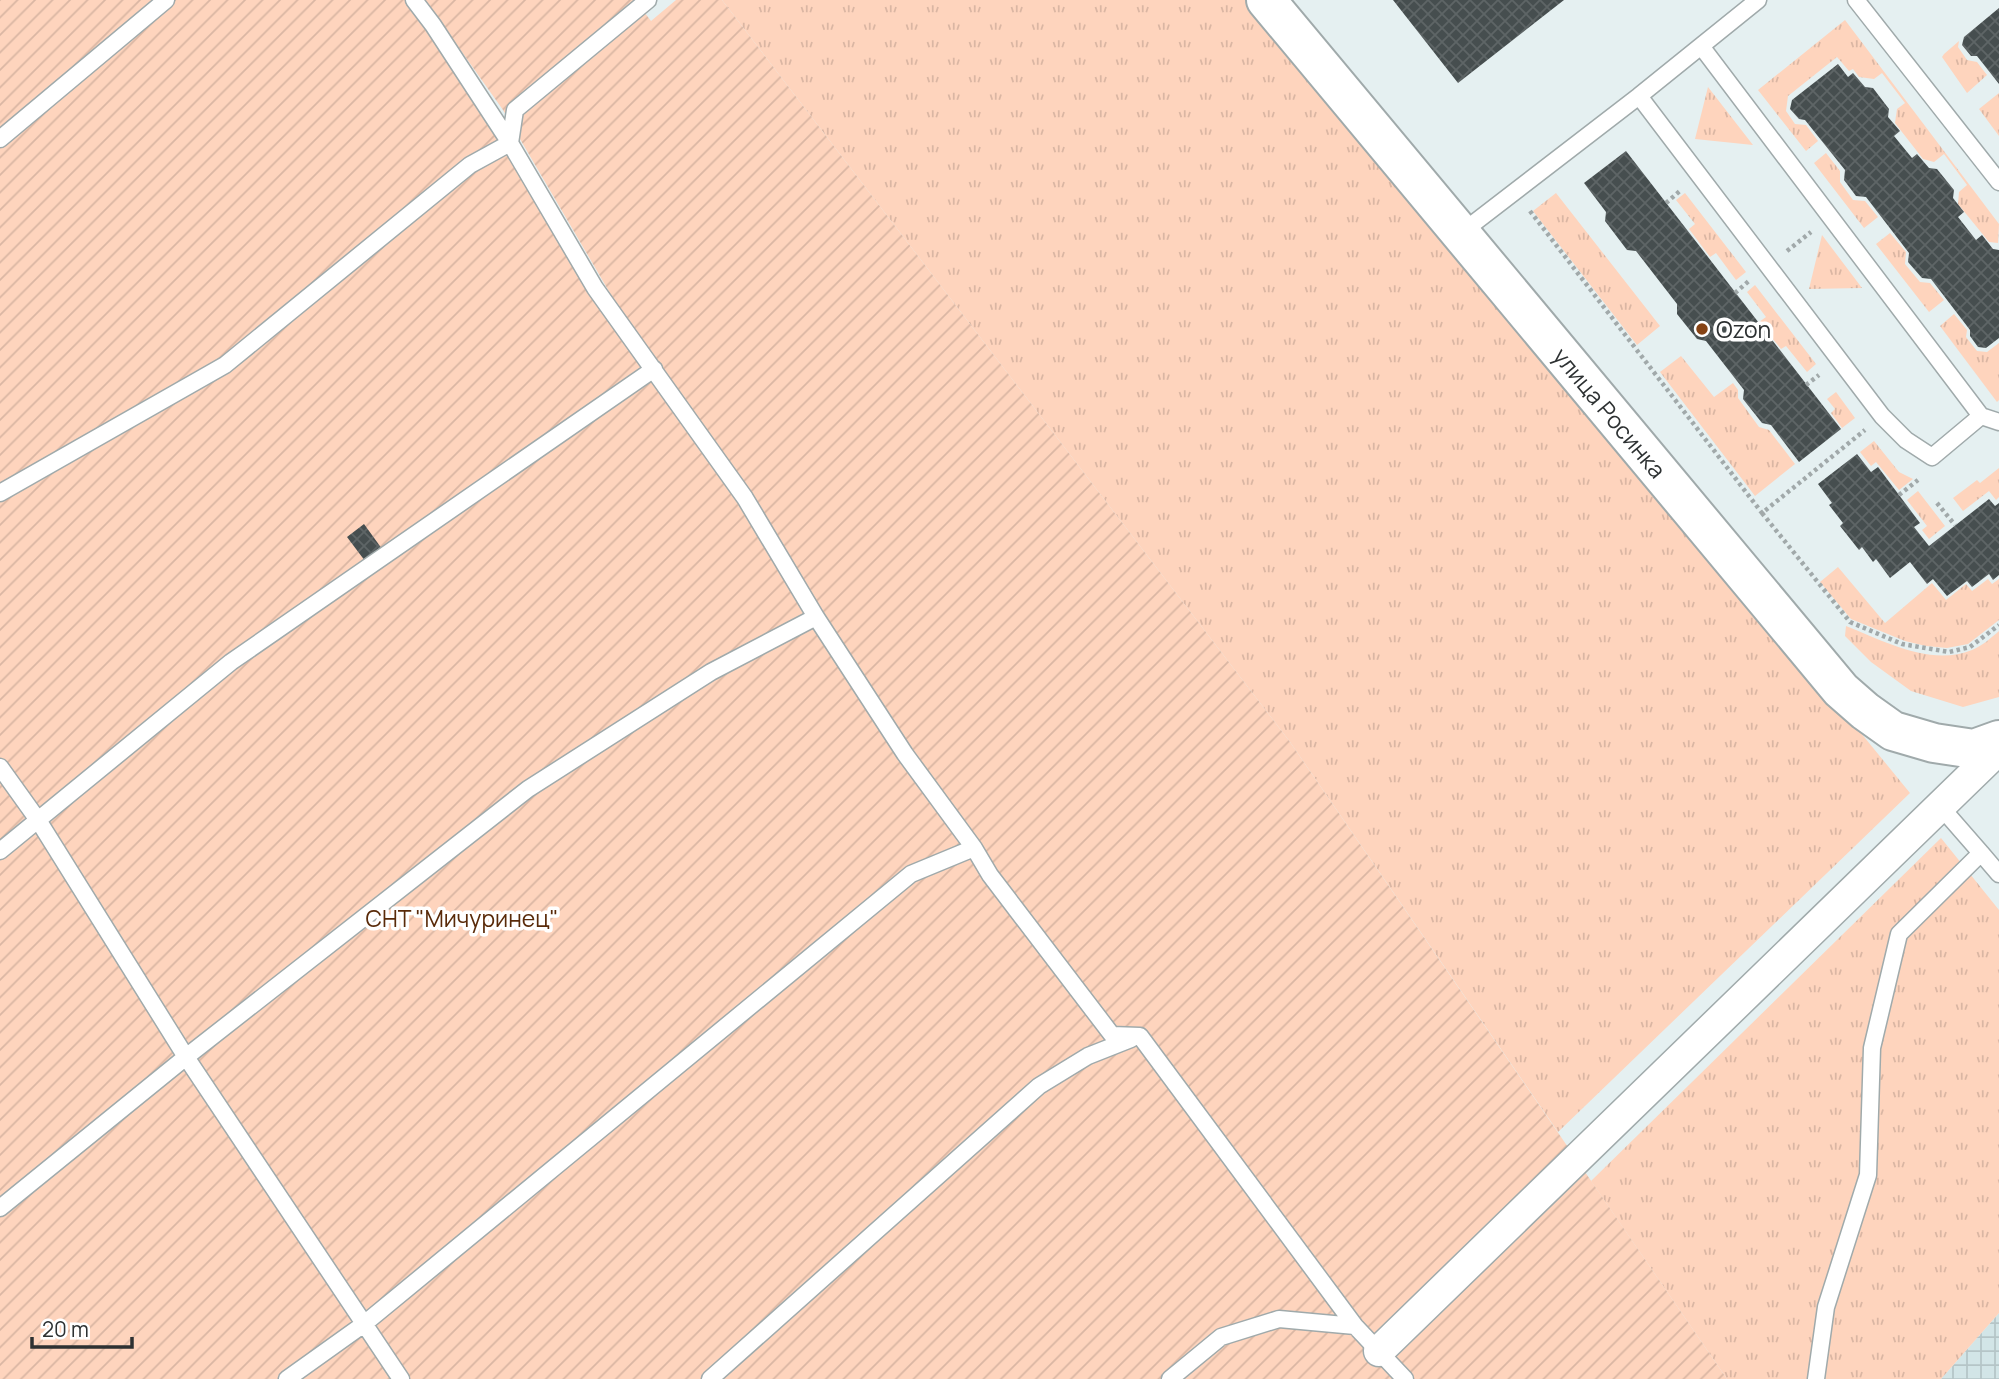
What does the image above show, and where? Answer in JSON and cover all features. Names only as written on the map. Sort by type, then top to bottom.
[{"type":"main road","name":"улица Росинка","points":[[1266,0],[1841,690],[1893,731],[1934,743],[1974,749],[1999,740]]},
{"type":"street","points":[[1379,1351],[1999,749]]},
{"type":"lane","points":[[0,139],[166,0]]},
{"type":"lane","points":[[414,0],[510,143],[595,288],[745,498],[816,617],[905,754],[974,848],[990,875],[1112,1035],[1140,1036]]},
{"type":"lane","points":[[510,143],[515,110],[648,0]]},
{"type":"lane","points":[[1460,234],[1758,0]]},
{"type":"lane","points":[[1856,0],[1999,182]]},
{"type":"lane","points":[[1701,46],[1981,416],[1999,422]]},
{"type":"lane","points":[[1639,96],[1882,416],[1906,440],[1932,457],[1981,416]]},
{"type":"lane","points":[[0,493],[225,365],[470,165],[510,143]]},
{"type":"lane","points":[[0,851],[232,662],[654,369]]},
{"type":"lane","points":[[0,1208],[186,1057],[528,789],[711,672],[816,617]]},
{"type":"lane","points":[[0,767],[38,820],[186,1057],[401,1379]]},
{"type":"lane","points":[[1940,806],[1999,874]]},
{"type":"lane","points":[[288,1379],[365,1324],[911,874],[974,848]]},
{"type":"lane","points":[[1816,1379],[1826,1307],[1868,1175],[1872,1048],[1899,934],[1981,853]]},
{"type":"lane","points":[[1140,1036],[1355,1326],[1405,1379]]},
{"type":"lane","points":[[710,1379],[1038,1086],[1088,1056],[1140,1036]]},
{"type":"lane","points":[[1170,1379],[1221,1337],[1279,1319],[1355,1326]]},
{"type":"path","points":[[1516,192],[1762,513],[1850,622],[1902,644],[1949,652],[1970,648],[1999,625]]},
{"type":"path","points":[[1762,513],[1882,416]]},
{"type":"path","points":[[1899,495],[1918,480]]},
{"type":"path","points":[[1937,503],[1955,525]]},
{"type":"shaded area","points":[[1999,1313],[1999,1379],[1941,1379]]},
{"type":"green space","name":"СНТ \"Мичуринец\"","points":[[0,0],[414,0],[649,360],[503,110],[425,0],[635,0],[651,21],[676,0],[722,0],[1290,742],[1727,1379],[0,1379]]},
{"type":"green space","points":[[722,0],[1261,0],[1910,793],[1558,1132],[1290,742]]},
{"type":"green space","points":[[1845,20],[1999,224],[1998,243],[1989,242],[1958,204],[1959,192],[1967,185],[1944,154],[1934,162],[1923,159],[1895,123],[1897,109],[1905,103],[1882,73],[1874,79],[1859,77],[1853,69],[1849,71],[1837,57],[1788,96],[1786,111],[1795,124],[1806,125],[1818,141],[1806,151],[1758,90]]},
{"type":"green space","points":[[1959,41],[1958,47],[1967,60],[1977,62],[1987,75],[1967,93],[1942,57]]},
{"type":"green space","points":[[1708,87],[1753,145],[1695,139]]},
{"type":"green space","points":[[1999,93],[1999,136],[1979,109]]},
{"type":"green space","points":[[1826,153],[1840,171],[1840,182],[1853,200],[1865,201],[1878,217],[1864,228],[1814,163]]},
{"type":"green space","points":[[1556,193],[1660,326],[1637,345],[1533,211]]},
{"type":"green space","points":[[1685,193],[1746,272],[1736,280],[1716,253],[1710,257],[1689,229],[1695,224],[1676,200]]},
{"type":"green space","points":[[1890,233],[1906,252],[1905,264],[1920,282],[1930,283],[1944,300],[1929,312],[1876,244]]},
{"type":"green space","points":[[1822,235],[1862,288],[1809,289]]},
{"type":"green space","points":[[1755,285],[1816,364],[1807,372],[1786,346],[1781,349],[1759,322],[1766,317],[1747,292]]},
{"type":"green space","points":[[1954,314],[1967,330],[1966,337],[1977,351],[1987,352],[1999,343],[1997,402],[1940,326]]},
{"type":"green space","points":[[1681,356],[1714,397],[1733,383],[1738,390],[1738,398],[1759,427],[1769,430],[1795,464],[1755,496],[1660,372]]},
{"type":"green space","points":[[1836,392],[1855,418],[1842,428],[1831,413],[1835,409],[1827,399]]},
{"type":"green space","points":[[1874,441],[1899,472],[1913,479],[1899,490],[1876,462],[1871,466],[1860,452]]},
{"type":"green space","points":[[1999,468],[1999,497],[1996,500],[1989,491],[1963,511],[1953,498],[1977,480],[1980,483]]},
{"type":"green space","points":[[1918,491],[1945,526],[1929,539],[1922,530],[1927,526],[1907,500]]},
{"type":"green space","points":[[1838,567],[1885,623],[1932,583],[1946,600],[1966,584],[1972,591],[1988,579],[1992,584],[1999,579],[1999,620],[1968,644],[1947,648],[1905,641],[1851,619],[1820,582]]},
{"type":"green space","points":[[1846,626],[1892,645],[1940,656],[1972,650],[1999,631],[1999,697],[1963,707],[1911,691],[1871,662],[1845,636]]},
{"type":"green space","points":[[1941,838],[1999,910],[1999,1313],[1941,1379],[1727,1379],[1591,1181]]},
{"type":"building","points":[[1393,0],[1564,0],[1458,83]]},
{"type":"building","points":[[1999,8],[1999,84],[1977,56],[1971,56],[1962,45],[1964,37]]},
{"type":"building","points":[[1838,64],[1848,77],[1853,73],[1865,87],[1873,88],[1889,109],[1888,117],[1900,131],[1894,136],[1912,158],[1917,154],[1929,168],[1937,169],[1954,190],[1953,198],[1964,212],[1958,217],[1976,240],[1982,235],[1993,249],[1999,250],[1999,338],[1986,348],[1978,347],[1970,336],[1970,330],[1931,279],[1922,278],[1908,262],[1909,253],[1866,197],[1856,196],[1844,180],[1845,170],[1805,120],[1799,119],[1790,109],[1792,100]]},
{"type":"building","points":[[1626,151],[1841,429],[1799,462],[1771,425],[1762,423],[1743,399],[1744,390],[1706,341],[1697,339],[1677,314],[1677,304],[1636,251],[1627,250],[1605,221],[1606,212],[1584,183]]},
{"type":"building","points":[[1857,454],[1871,472],[1878,467],[1920,523],[1914,527],[1929,546],[1989,499],[1995,506],[1999,503],[1999,575],[1993,580],[1989,574],[1972,587],[1967,581],[1947,596],[1933,579],[1927,584],[1910,562],[1890,578],[1876,559],[1873,562],[1862,547],[1859,550],[1840,526],[1843,523],[1818,484]]},
{"type":"building","points":[[364,524],[385,553],[368,565],[347,537]]},
{"type":"place","name":"Ozon","points":[[1702,329]]}]
